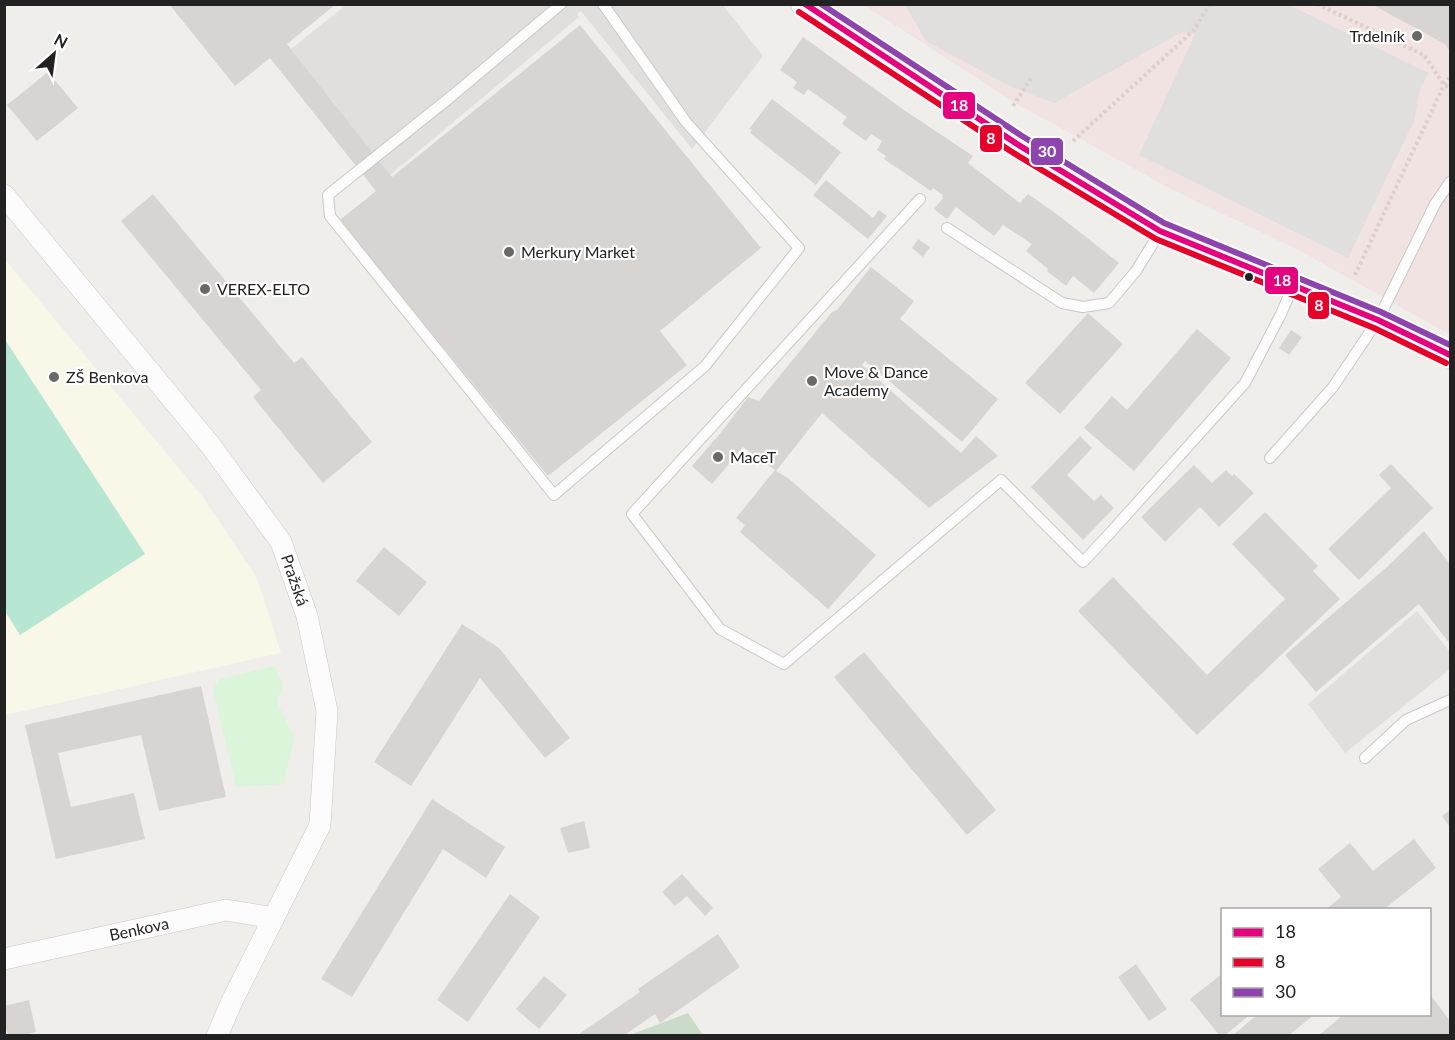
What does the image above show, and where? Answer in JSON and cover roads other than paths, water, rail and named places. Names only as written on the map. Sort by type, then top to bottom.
[{"type":"street","points":[[804,4],[1017,144],[1160,231],[1378,320],[1450,355]]},
{"type":"street","name":"Pražská","points":[[4,195],[211,446],[282,542],[307,616],[327,711],[320,825],[217,1035]]},
{"type":"street","name":"Benkova","points":[[4,959],[226,910],[274,918]]},
{"type":"lane","points":[[561,4],[453,95],[328,195],[330,216],[554,495],[705,366],[799,248],[686,122],[603,4]]},
{"type":"lane","points":[[1270,458],[1333,387],[1378,320],[1435,204],[1450,182]]},
{"type":"lane","points":[[920,199],[632,514],[720,629],[784,664],[1001,480],[1083,562],[1245,383],[1281,315],[1293,286]]},
{"type":"lane","points":[[947,228],[1062,303],[1083,307],[1109,303],[1136,271],[1160,231]]},
{"type":"lane","points":[[1365,758],[1406,720],[1450,700]]},
{"type":"place","name":"Trdelník","points":[[1417,36]]},
{"type":"place","name":"Merkury Market","points":[[509,252]]},
{"type":"place","name":"VEREX-ELTO","points":[[205,289]]},
{"type":"place","name":"ZŠ Benkova","points":[[54,377]]},
{"type":"place","name":"Move & Dance Academy","points":[[812,381]]},
{"type":"place","name":"MaceT","points":[[718,457]]}]
